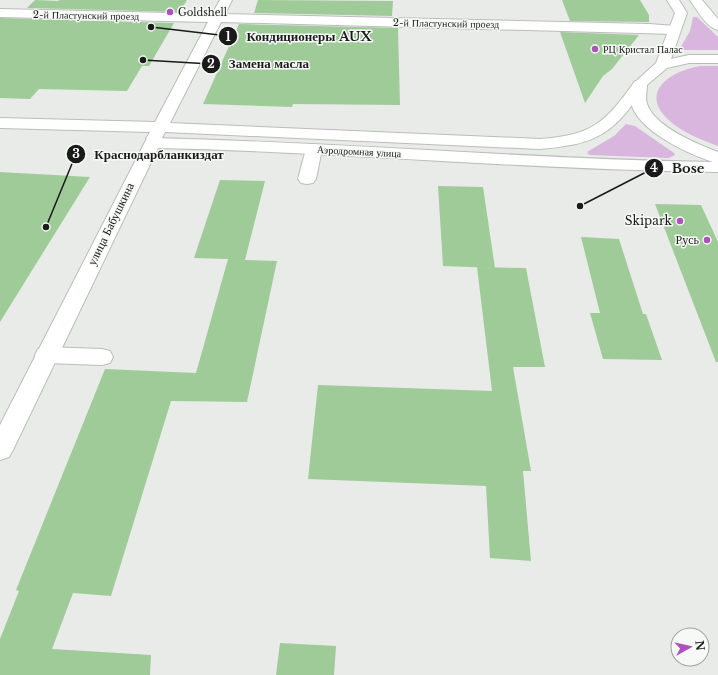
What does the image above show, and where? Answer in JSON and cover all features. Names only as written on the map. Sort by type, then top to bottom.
[{"type":"street","name":"улица Бабушкина","points":[[0,450],[150,138],[218,18],[226,0]]},
{"type":"street","points":[[673,0],[681,13],[676,30],[666,48],[662,65],[689,59],[718,59]]},
{"type":"street","points":[[696,0],[705,13],[718,26]]},
{"type":"street","name":"2-й Пластунский проезд","points":[[0,13],[641,27],[676,30]]},
{"type":"street","name":"Аэродромная улица","points":[[150,138],[540,144],[562,143],[579,140],[593,135],[605,127],[620,114],[640,84],[662,65]]},
{"type":"street","points":[[640,84],[639,102],[647,116],[662,129],[684,143],[718,158]]},
{"type":"street","name":"Аэродромная улица","points":[[0,123],[150,138],[314,149],[617,165],[718,167]]},
{"type":"street","points":[[0,137],[100,141]]},
{"type":"street","points":[[307,179],[314,149]]},
{"type":"street","points":[[46,355],[102,357]]},
{"type":"shaded area","points":[[693,17],[697,17],[718,37],[718,50],[679,50],[690,31]]},
{"type":"shaded area","points":[[701,66],[718,66],[718,146],[697,138],[676,126],[664,115],[658,105],[657,96],[660,87],[666,80],[688,69]]},
{"type":"shaded area","points":[[626,124],[635,126],[675,155],[669,158],[589,155],[587,152],[614,136]]},
{"type":"building","points":[[35,0],[187,0],[180,12],[27,8]]},
{"type":"building","points":[[258,0],[393,1],[392,16],[254,13]]},
{"type":"building","points":[[562,0],[640,0],[649,15],[649,22],[570,21]]},
{"type":"building","points":[[0,18],[174,23],[149,66],[142,66],[127,91],[39,89],[30,99],[0,98]]},
{"type":"building","points":[[239,24],[398,28],[400,105],[293,104],[292,107],[203,104]]},
{"type":"building","name":"РЦ Кристал Палас","points":[[560,32],[639,35],[612,69],[603,76],[585,103]]},
{"type":"building","points":[[0,172],[90,177],[0,322]]},
{"type":"building","points":[[220,180],[265,181],[245,260],[277,261],[247,402],[171,401],[111,596],[73,593],[52,649],[151,655],[150,675],[0,675],[0,639],[19,591],[16,590],[105,369],[196,373],[228,259],[194,258]]},
{"type":"building","points":[[438,186],[483,187],[495,268],[443,266]]},
{"type":"building","points":[[655,204],[701,205],[718,242],[718,362],[716,362]]},
{"type":"building","points":[[581,237],[619,239],[643,314],[646,314],[662,360],[603,359],[590,313],[600,313]]},
{"type":"building","points":[[477,267],[526,268],[545,367],[513,367],[531,471],[523,471],[531,561],[490,558],[486,486],[308,479],[318,385],[492,391]]},
{"type":"building","points":[[280,643],[336,646],[334,675],[276,675]]},
{"type":"place","name":"Goldshell","points":[[170,12]]},
{"type":"place","name":"Кондиционеры AUX","points":[[151,27]]},
{"type":"place","name":"РЦ Кристал Палас","points":[[595,49]]},
{"type":"place","name":"Замена масла","points":[[143,60]]},
{"type":"place","name":"Bose","points":[[580,206]]},
{"type":"place","name":"Skipark","points":[[680,221]]},
{"type":"place","name":"Краснодарбланкиздат","points":[[46,227]]},
{"type":"place","name":"Русь","points":[[707,240]]}]
